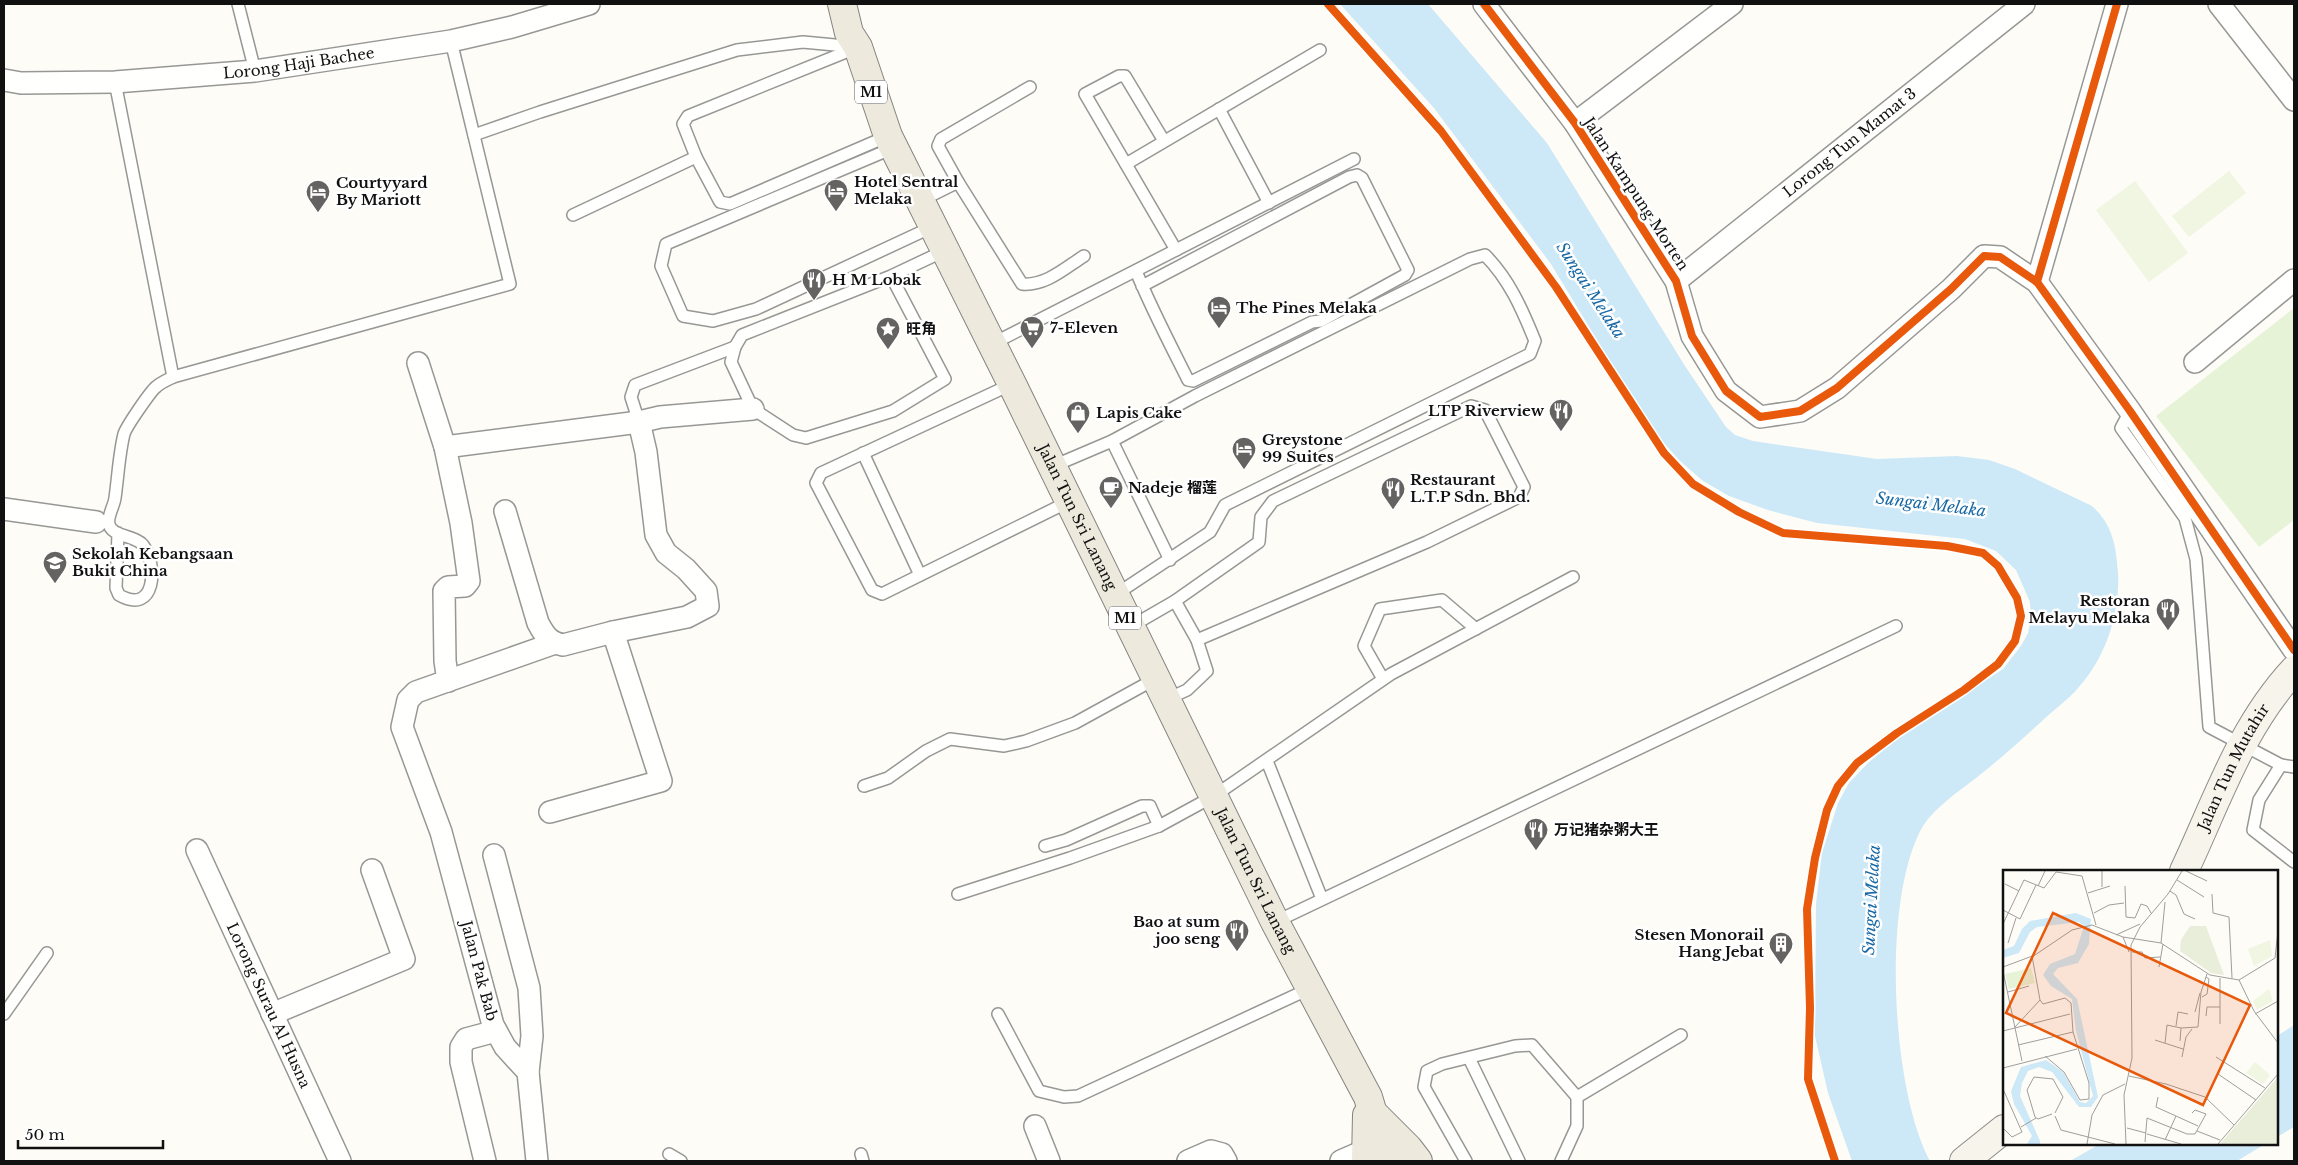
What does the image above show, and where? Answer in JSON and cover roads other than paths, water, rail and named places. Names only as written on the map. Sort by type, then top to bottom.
[{"type":"main road","name":"Jalan Tun Sri Lanang","points":[[842,4],[849,33],[858,47],[890,142],[1012,384],[1068,502],[1275,922],[1371,1105],[1365,1159]]},
{"type":"main road","points":[[1371,1105],[1418,1161]]},
{"type":"street","name":"Lorong Haji Bachee","points":[[4,80],[21,83],[115,82],[255,71],[451,42],[512,27],[589,4]]},
{"type":"street","points":[[855,4],[860,30],[858,47]]},
{"type":"street","name":"Jalan Kampung Morten","points":[[1484,4],[1575,124],[1676,281],[1692,336],[1726,391],[1760,417],[1800,411],[1837,388],[1951,288],[1984,256],[2000,257],[2037,282]]},
{"type":"street","points":[[1575,124],[1732,4]]},
{"type":"street","name":"Lorong Tun Mamat 3","points":[[1676,281],[2024,4]]},
{"type":"street","points":[[2117,4],[2037,282],[2130,411],[2294,650]]},
{"type":"street","points":[[2219,4],[2294,100]]},
{"type":"street","points":[[2195,362],[2294,280]]},
{"type":"street","points":[[418,363],[445,447],[461,523],[469,581],[465,586],[448,587],[444,591],[445,661],[448,681]]},
{"type":"street","points":[[445,447],[639,422],[660,416],[753,409]]},
{"type":"street","name":"Jalan Pak Bab","points":[[528,1072],[505,1047],[496,1032],[441,832],[402,727],[408,700],[416,692],[555,643],[563,645],[613,632],[687,617],[708,606],[706,591],[686,569],[666,553],[656,535],[646,452],[639,422]]},
{"type":"street","points":[[4,509],[96,522]]},
{"type":"street","points":[[505,511],[538,623],[548,640],[555,643]]},
{"type":"street","points":[[550,812],[661,781],[613,632]]},
{"type":"street","name":"Jalan Tun Mutahir","points":[[2184,870],[2241,744],[2259,713],[2294,670]]},
{"type":"street","name":"Lorong Surau Al Husna","points":[[197,850],[340,1161]]},
{"type":"street","points":[[494,855],[529,988],[532,1036],[528,1072],[537,1161]]},
{"type":"street","points":[[272,1014],[404,959],[372,870]]},
{"type":"street","points":[[485,1161],[464,1080],[461,1047],[466,1039],[496,1032]]},
{"type":"street","points":[[1034,1126],[1049,1161]]},
{"type":"street","points":[[1964,1161],[2003,1130]]},
{"type":"street","points":[[1188,1161],[1211,1151],[1222,1154],[1226,1161]]},
{"type":"lane","points":[[238,4],[255,71]]},
{"type":"lane","points":[[118,533],[116,588],[119,595],[132,601],[148,594],[151,589],[148,555],[144,545],[137,539],[118,533],[110,528],[108,522],[113,506],[124,432],[156,386],[173,377],[510,284],[451,42]]},
{"type":"lane","points":[[474,135],[540,112],[737,50],[803,42],[858,47]]},
{"type":"lane","points":[[858,47],[688,116],[683,124],[696,157],[720,202],[730,204],[890,142]]},
{"type":"lane","points":[[1126,164],[1320,50]]},
{"type":"lane","points":[[1164,141],[1125,76],[1119,76],[1085,94],[1176,250]]},
{"type":"lane","points":[[115,82],[173,377]]},
{"type":"lane","points":[[1030,87],[941,139],[938,146],[958,182],[1022,284],[1032,285],[1042,282],[1084,256]]},
{"type":"lane","points":[[1219,109],[1269,203]]},
{"type":"lane","points":[[890,142],[666,244],[661,266],[683,316],[713,321],[756,309],[932,227]]},
{"type":"lane","points":[[573,215],[696,157]]},
{"type":"lane","points":[[992,344],[1354,159]]},
{"type":"lane","points":[[1136,270],[1142,286],[1188,380],[1193,381],[1312,322],[1320,322],[1405,275],[1408,270],[1362,178],[1357,175],[1349,177],[1142,286]]},
{"type":"lane","points":[[920,201],[958,182]]},
{"type":"lane","points":[[891,276],[945,379],[893,411],[806,438],[793,435],[753,409],[731,362],[735,347],[742,335],[891,276],[944,251]]},
{"type":"lane","points":[[1051,467],[1112,441],[1195,396],[1470,259],[1485,255],[1500,270],[1518,302],[1535,341],[1530,354],[1225,505],[1210,532],[1114,596]]},
{"type":"lane","points":[[639,422],[631,396],[635,385],[735,347]]},
{"type":"lane","points":[[1012,384],[821,473],[816,482],[872,590],[882,594],[1068,502]]},
{"type":"lane","points":[[1130,627],[1175,601],[1259,542],[1261,517],[1273,501],[1471,406],[1485,410],[1524,487],[1519,497],[1427,542],[1197,640]]},
{"type":"lane","points":[[2130,411],[2120,428],[2185,518],[2196,559],[2209,727],[2281,765],[2294,767]]},
{"type":"lane","points":[[1112,441],[1170,560]]},
{"type":"lane","points":[[863,453],[920,575]]},
{"type":"lane","points":[[958,894],[1070,858],[1159,826],[1214,796],[1384,679],[1573,577]]},
{"type":"lane","points":[[1384,679],[1364,646],[1380,609],[1442,600],[1476,629]]},
{"type":"lane","points":[[864,786],[888,778],[926,751],[950,740],[1004,746],[1026,741],[1160,689],[1187,690],[1208,671],[1197,640],[1175,601]]},
{"type":"lane","points":[[1275,922],[1896,626]]},
{"type":"lane","points":[[1267,761],[1322,899]]},
{"type":"lane","points":[[2281,765],[2258,800],[2253,830],[2294,862]]},
{"type":"lane","points":[[1045,846],[1066,840],[1142,806],[1150,806],[1159,826]]},
{"type":"lane","points":[[4,1014],[47,953]]},
{"type":"lane","points":[[998,1014],[1039,1091],[1064,1097],[1078,1096],[1311,988]]},
{"type":"lane","points":[[1576,1097],[1680,1034]]},
{"type":"lane","points":[[1466,1161],[1424,1087],[1427,1071],[1442,1064],[1515,1046],[1532,1045],[1576,1097],[1577,1126],[1562,1161]]},
{"type":"lane","points":[[1469,1058],[1519,1161]]},
{"type":"lane","points":[[669,1154],[681,1161]]},
{"type":"water","name":"Sungai Melaka","points":[[1340,4],[1428,4],[1547,143],[1685,366],[1726,427],[1735,435],[1753,441],[1877,459],[1957,456],[1989,460],[2015,469],[2092,506],[2109,528],[2116,554],[2118,573],[2117,604],[2109,634],[2096,663],[2088,676],[2070,697],[1934,812],[1923,826],[1910,858],[1901,899],[1896,945],[1896,994],[1900,1042],[1907,1088],[1917,1129],[1930,1161],[1852,1161],[1828,1093],[1815,1036],[1816,904],[1822,853],[1838,803],[1849,783],[1868,763],[1897,739],[2003,669],[2021,646],[2028,633],[2031,618],[2030,602],[2016,570],[1996,551],[1965,539],[1817,523],[1768,510],[1729,496],[1703,481],[1679,460],[1664,443],[1628,391],[1551,264],[1434,108]]},
{"type":"water","points":[[2294,1025],[2294,1127],[2278,1136],[2278,1035]]},
{"type":"water","points":[[2098,1145],[2263,1145],[2237,1161],[2070,1161]]},
{"type":"place","name":"Hotel Sentral Melaka","points":[[836,212]]},
{"type":"place","name":"Courtyyard By Mariott","points":[[318,213]]},
{"type":"place","name":"H M Lobak","points":[[814,301]]},
{"type":"place","name":"The Pines Melaka","points":[[1219,329]]},
{"type":"place","name":"7-Eleven","points":[[1032,349]]},
{"type":"place","name":"旺角","points":[[888,350]]},
{"type":"place","name":"LTP Riverview","points":[[1561,432]]},
{"type":"place","name":"Lapis Cake","points":[[1078,434]]},
{"type":"place","name":"Greystone 99 Suites","points":[[1244,470]]},
{"type":"place","name":"Nadeje 榴莲","points":[[1111,509]]},
{"type":"place","name":"Restaurant L.T.P Sdn. Bhd.","points":[[1393,510]]},
{"type":"place","name":"Sekolah Kebangsaan Bukit China","points":[[55,584]]},
{"type":"place","name":"Restoran Melayu Melaka","points":[[2168,631]]},
{"type":"place","name":"万记猪杂粥大王","points":[[1536,851]]},
{"type":"place","name":"Bao at sum joo seng","points":[[1237,952]]},
{"type":"place","name":"Stesen Monorail Hang Jebat","points":[[1781,965]]}]
